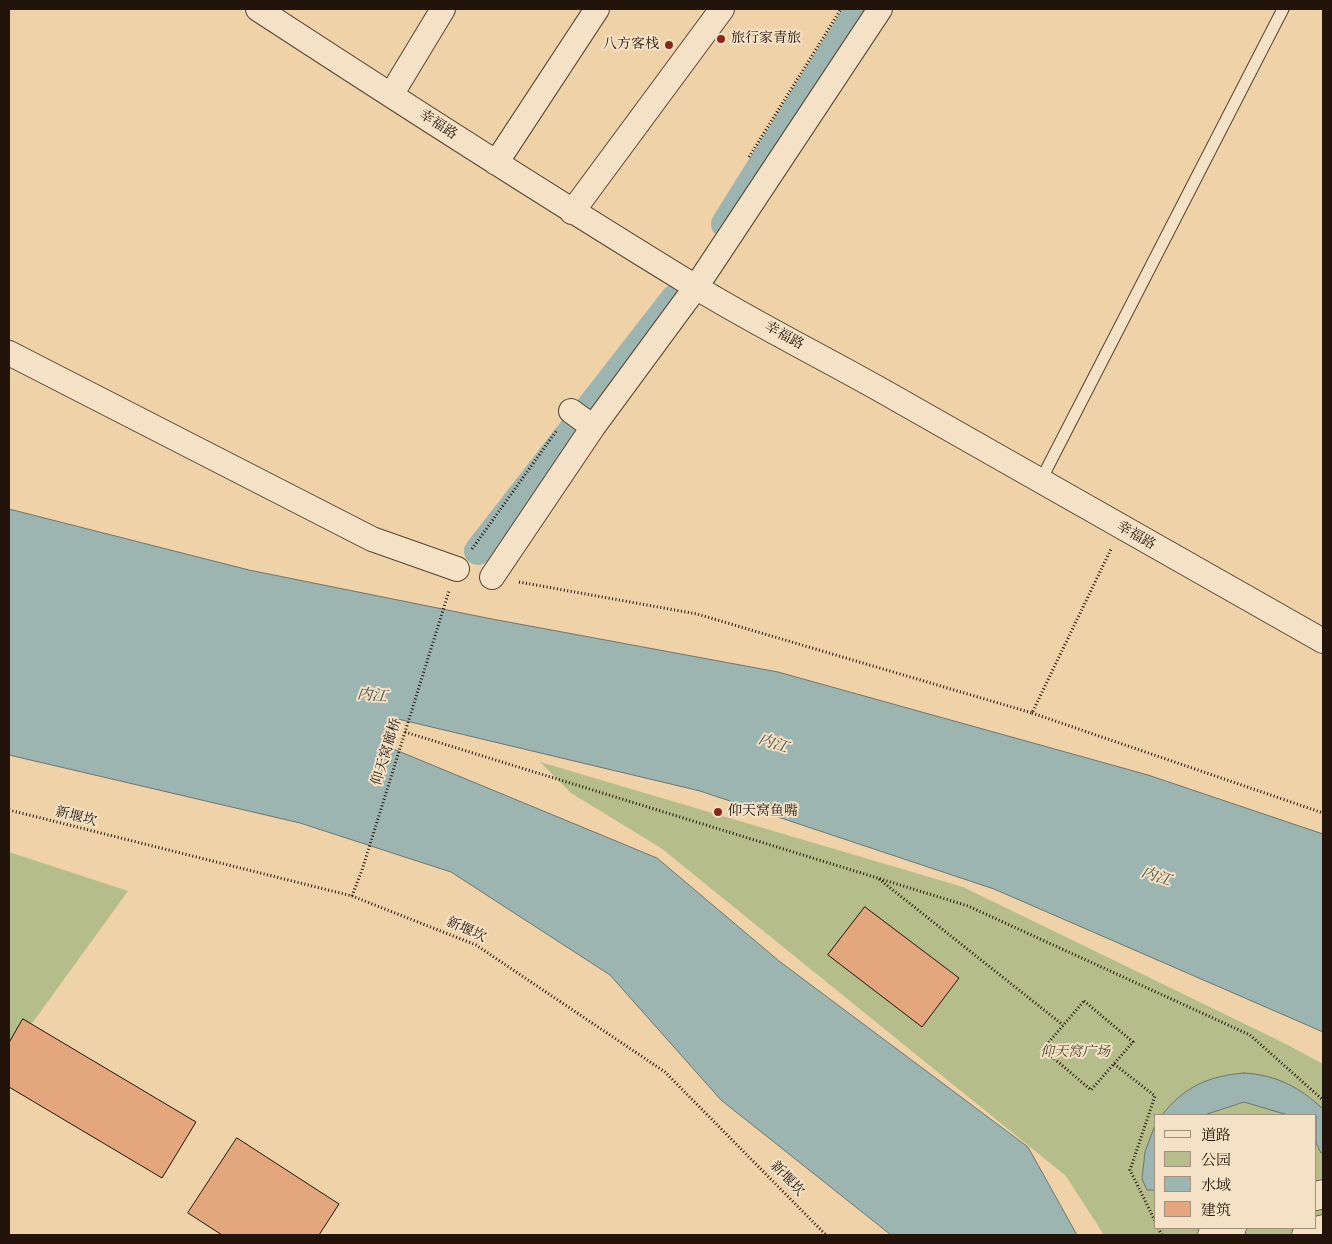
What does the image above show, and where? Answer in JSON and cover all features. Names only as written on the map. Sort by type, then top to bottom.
[{"type":"main road","points":[[1212,1235],[1229,1229]]},
{"type":"main road","points":[[1306,1235],[1323,1229]]},
{"type":"street","name":"幸福路","points":[[258,9],[572,212],[696,287],[1041,480],[1122,528],[1323,641]]},
{"type":"street","points":[[391,95],[443,9]]},
{"type":"street","points":[[496,162],[597,9]]},
{"type":"street","points":[[572,212],[722,9]]},
{"type":"street","points":[[492,577],[593,427],[696,287],[880,9]]},
{"type":"street","points":[[9,353],[372,539],[454,576]]},
{"type":"street","points":[[571,412],[593,427]]},
{"type":"lane","points":[[1041,480],[1283,9]]},
{"type":"path","points":[[744,164],[841,9]]},
{"type":"path","points":[[1032,714],[1122,528]]},
{"type":"path","name":"仰天窝廊桥","points":[[352,896],[362,870],[454,576]]},
{"type":"path","points":[[492,577],[697,614],[1032,714],[1323,813]]},
{"type":"path","points":[[405,732],[968,906],[1250,1034],[1323,1100]]},
{"type":"path","name":"新堰坎","points":[[9,810],[352,896],[476,945],[666,1072],[826,1235]]},
{"type":"path","points":[[876,877],[1063,1025]]},
{"type":"path","points":[[1084,1001],[1133,1042],[1091,1090],[1042,1049],[1063,1025],[1084,1001]]},
{"type":"path","points":[[1114,1064],[1155,1096],[1130,1170],[1154,1219]]},
{"type":"green space","name":"仰天窝广场","points":[[540,762],[963,887],[1284,1043],[1323,1064],[1323,1235],[1104,1235],[1066,1176],[661,848],[571,793]]},
{"type":"green space","points":[[9,852],[128,891],[9,1055]]},
{"type":"water","name":"内江","points":[[9,509],[249,570],[492,619],[778,672],[1148,775],[1323,834],[1323,1032],[994,889],[700,791],[398,719],[391,748],[657,858],[779,961],[1028,1147],[1077,1235],[891,1235],[721,1100],[610,975],[451,872],[300,823],[9,755]]},
{"type":"water","points":[[1256,1074],[1277,1079],[1296,1088],[1323,1109],[1323,1152],[1321,1153],[1317,1145],[1317,1114],[1285,1114],[1244,1102],[1207,1114],[1163,1114],[1170,1105],[1188,1090],[1208,1080],[1231,1075]]},
{"type":"water","points":[[1154,1128],[1154,1190],[1147,1190],[1142,1179],[1145,1152]]},
{"type":"building","points":[[865,907],[959,978],[922,1027],[828,955]]},
{"type":"building","points":[[23,1019],[196,1122],[162,1178],[9,1087],[9,1043]]},
{"type":"building","points":[[237,1138],[339,1204],[319,1235],[222,1235],[188,1213]]},
{"type":"waterway","points":[[725,224],[859,9]]},
{"type":"waterway","points":[[478,551],[674,299]]},
{"type":"place","name":"旅行家青旅","points":[[721,39]]},
{"type":"place","name":"八方客栈","points":[[669,45]]},
{"type":"place","name":"仰天窝鱼嘴","points":[[718,812]]}]
